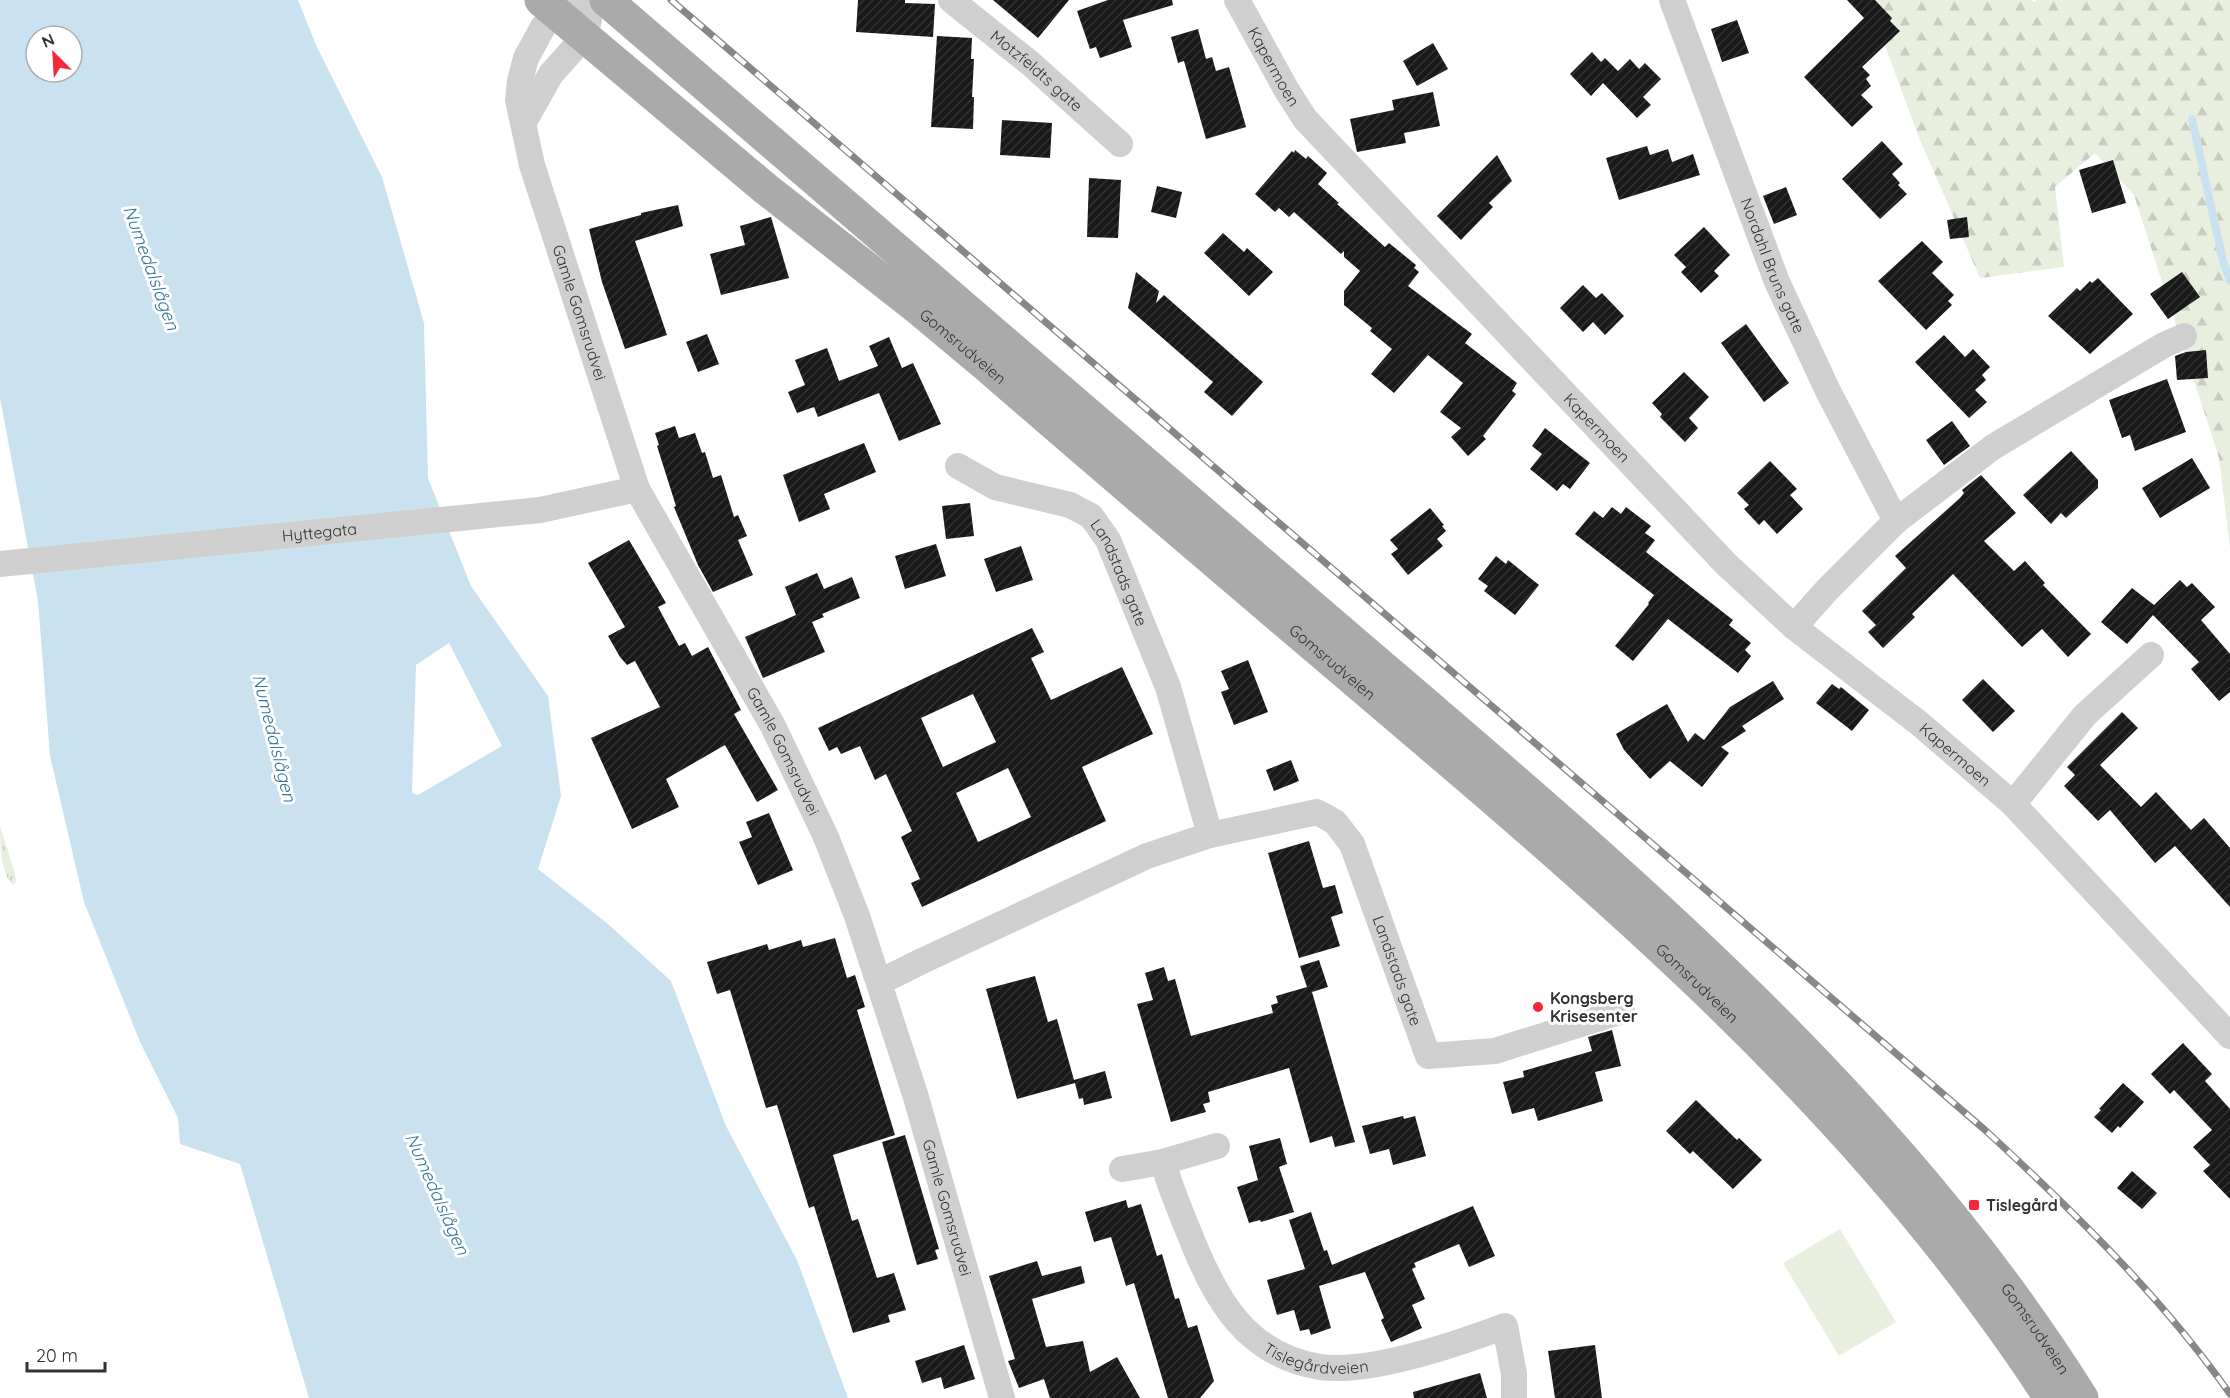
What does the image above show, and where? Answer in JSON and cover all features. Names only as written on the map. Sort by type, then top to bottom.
[{"type":"main road","name":"Gomsrudveien","points":[[606,0],[1540,803],[1721,969],[1847,1096],[1935,1197],[2032,1322],[2082,1398]]},
{"type":"main road","name":"Gomsrudveien","points":[[560,4],[584,37],[766,189],[920,310],[987,366],[1522,824],[1660,948],[1785,1070],[1876,1169],[1954,1263],[2016,1347],[2050,1398]]},
{"type":"street","points":[[524,122],[552,74],[584,37],[596,0]]},
{"type":"street","name":"Motzfeldts gate","points":[[951,0],[1031,64],[1120,144]]},
{"type":"street","name":"Kapermoen","points":[[1237,0],[1305,119],[1726,564],[1794,627],[1920,724],[2013,804],[2230,1036]]},
{"type":"street","name":"Nordahl Bruns gate","points":[[1672,0],[1777,282],[1828,391],[1896,521]]},
{"type":"street","name":"Gamle Gomsrudvei","points":[[560,4],[543,27],[526,58],[520,81],[518,100],[535,174],[637,489],[773,726],[826,837],[880,982],[915,1094],[1002,1398]]},
{"type":"street","points":[[1794,627],[1827,590],[1896,521],[1993,447],[2164,345],[2184,336]]},
{"type":"street","name":"Landstads gate","points":[[958,466],[995,487],[1070,505],[1091,516],[1108,540],[1168,687],[1210,835]]},
{"type":"street","name":"Hyttegata","points":[[2,564],[540,510],[637,489]]},
{"type":"street","points":[[2013,804],[2085,715],[2151,655]]},
{"type":"street","name":"Landstads gate","points":[[880,982],[1148,856],[1210,835],[1317,812],[1335,822],[1352,844],[1428,1056],[1496,1051],[1622,1011]]},
{"type":"street","points":[[1122,1169],[1163,1162],[1217,1146]]},
{"type":"street","name":"Tislegårdveien","points":[[1163,1162],[1169,1185],[1206,1275],[1226,1309],[1254,1339],[1284,1356],[1320,1367],[1370,1366],[1437,1349],[1505,1326],[1514,1374],[1514,1398]]},
{"type":"green space","points":[[1868,0],[2032,0],[2034,2],[2037,0],[2230,0],[2230,547],[2219,458],[2134,195],[2095,153],[2055,187],[2064,267],[1980,278],[1920,140]]},
{"type":"green space","points":[[0,826],[15,874],[16,882],[13,885],[3,866]]},
{"type":"green space","points":[[1840,1229],[1896,1322],[1839,1356],[1783,1263]]},
{"type":"water","name":"Numedalslågen","points":[[0,0],[298,0],[316,45],[382,177],[424,323],[428,478],[471,586],[548,696],[561,796],[538,869],[608,924],[671,981],[726,1126],[797,1260],[848,1398],[309,1398],[240,1164],[180,1144],[178,1118],[140,1042],[84,902],[50,756],[38,601],[0,398]],"holes":[[[449,643],[502,746],[418,795],[412,793],[416,665]]]},
{"type":"building","points":[[858,0],[905,0],[905,3],[935,4],[933,37],[856,32]]},
{"type":"building","points":[[993,0],[1069,0],[1038,38]]},
{"type":"building","points":[[1108,0],[1172,0],[1173,5],[1123,20],[1132,47],[1100,58],[1096,47],[1090,49],[1077,11]]},
{"type":"building","points":[[1847,0],[1875,0],[1892,18],[1890,21],[1900,31],[1862,67],[1870,75],[1866,79],[1871,86],[1861,95],[1873,107],[1852,127],[1804,77],[1864,18]]},
{"type":"building","points":[[1737,20],[1749,53],[1722,62],[1711,29]]},
{"type":"building","points":[[1198,29],[1206,59],[1212,57],[1216,71],[1229,67],[1246,127],[1206,139],[1184,61],[1178,63],[1171,37]]},
{"type":"building","points":[[937,36],[972,38],[973,129],[931,127]]},
{"type":"building","points":[[1433,43],[1448,69],[1417,86],[1403,61]]},
{"type":"building","points":[[1592,52],[1601,62],[1605,58],[1618,71],[1630,59],[1639,69],[1645,63],[1661,79],[1643,97],[1651,105],[1637,118],[1603,83],[1591,96],[1570,74]]},
{"type":"building","points":[[1433,92],[1440,126],[1404,133],[1406,143],[1357,152],[1350,119],[1394,110],[1392,100]]},
{"type":"building","points":[[1002,120],[1052,123],[1050,158],[1000,155]]},
{"type":"building","points":[[1882,141],[1903,164],[1892,174],[1907,194],[1880,219],[1842,179]]},
{"type":"building","points":[[1647,146],[1650,155],[1668,149],[1672,162],[1693,154],[1700,175],[1619,200],[1606,158]]},
{"type":"building","points":[[1295,150],[1306,159],[1308,156],[1327,173],[1318,184],[1339,203],[1337,204],[1385,247],[1389,243],[1416,265],[1414,268],[1419,272],[1408,286],[1472,334],[1465,343],[1517,383],[1512,391],[1516,394],[1483,436],[1486,439],[1468,456],[1451,437],[1461,428],[1440,412],[1463,383],[1428,355],[1394,393],[1371,374],[1392,349],[1370,331],[1372,328],[1344,305],[1344,291],[1360,271],[1344,257],[1344,251],[1341,254],[1294,212],[1289,217],[1279,208],[1275,212],[1255,194]]},
{"type":"building","points":[[1497,155],[1512,181],[1489,203],[1493,207],[1461,240],[1437,216]]},
{"type":"building","points":[[2113,160],[2126,203],[2092,213],[2079,170]]},
{"type":"building","points":[[1089,178],[1121,180],[1118,238],[1087,237]]},
{"type":"building","points":[[1157,186],[1182,192],[1176,218],[1151,212]]},
{"type":"building","points":[[1786,187],[1797,215],[1774,224],[1763,196]]},
{"type":"building","points":[[678,205],[683,226],[635,241],[667,335],[625,349],[602,282],[589,229],[641,215],[641,213]]},
{"type":"building","points":[[771,217],[789,278],[721,295],[710,254],[745,245],[740,226]]},
{"type":"building","points":[[1967,217],[1969,237],[1950,239],[1947,220]]},
{"type":"building","points":[[1704,227],[1730,255],[1714,271],[1719,276],[1701,293],[1681,272],[1686,267],[1674,255]]},
{"type":"building","points":[[1223,233],[1244,252],[1247,248],[1273,272],[1249,296],[1204,253]]},
{"type":"building","points":[[1922,241],[1943,262],[1932,273],[1954,295],[1948,301],[1952,305],[1926,330],[1878,281]]},
{"type":"building","points":[[1136,272],[1159,291],[1156,303],[1164,295],[1263,382],[1232,416],[1204,392],[1213,382],[1128,308]]},
{"type":"building","points":[[2182,272],[2200,297],[2168,319],[2150,294]]},
{"type":"building","points":[[2098,278],[2133,314],[2090,354],[2048,316],[2077,288],[2080,291],[2090,281],[2092,283]]},
{"type":"building","points":[[1583,285],[1596,298],[1602,293],[1624,316],[1605,335],[1593,322],[1583,332],[1560,308]]},
{"type":"building","points":[[1746,324],[1789,383],[1764,402],[1721,343]]},
{"type":"building","points":[[707,334],[719,364],[698,372],[686,342]]},
{"type":"building","points":[[1944,335],[1965,357],[1973,349],[1990,367],[1982,375],[1986,380],[1975,390],[1987,402],[1969,418],[1915,362]]},
{"type":"building","points":[[889,337],[902,368],[913,363],[941,424],[899,441],[879,393],[818,417],[814,407],[797,413],[788,392],[805,385],[795,360],[827,348],[839,381],[878,366],[869,346]]},
{"type":"building","points":[[2206,350],[2208,378],[2177,380],[2175,356],[2186,352]]},
{"type":"building","points":[[1684,372],[1709,397],[1689,418],[1698,428],[1685,442],[1660,417],[1662,414],[1652,403]]},
{"type":"building","points":[[2167,379],[2186,432],[2135,451],[2130,435],[2122,438],[2109,400]]},
{"type":"building","points":[[1952,421],[1970,446],[1944,465],[1926,440]]},
{"type":"building","points":[[675,426],[679,438],[695,433],[702,453],[705,452],[713,478],[721,475],[734,517],[738,515],[747,536],[738,540],[753,575],[713,592],[698,565],[674,507],[676,506],[657,446],[659,445],[655,433]]},
{"type":"building","points":[[1545,428],[1590,463],[1570,489],[1563,484],[1557,491],[1530,469],[1542,454],[1532,446]]},
{"type":"building","points":[[864,443],[876,472],[824,494],[830,509],[799,522],[783,475]]},
{"type":"building","points":[[2071,451],[2098,480],[2098,488],[2066,518],[2061,513],[2051,524],[2023,495]]},
{"type":"building","points":[[2192,458],[2210,488],[2160,518],[2142,488]]},
{"type":"building","points":[[1770,461],[1797,489],[1790,495],[1803,509],[1777,534],[1764,520],[1759,525],[1744,509],[1749,505],[1737,493]]},
{"type":"building","points":[[1981,475],[2016,513],[1984,541],[2014,571],[2025,561],[2045,583],[2043,585],[2091,634],[2068,657],[2042,629],[2022,647],[1953,574],[1912,614],[1915,617],[1883,648],[1868,632],[1876,625],[1862,611],[1906,568],[1895,556],[1960,498],[1964,493],[1962,490]]},
{"type":"building","points":[[970,503],[974,536],[946,539],[942,506]]},
{"type":"building","points":[[1612,507],[1621,514],[1626,507],[1651,526],[1645,533],[1655,540],[1646,552],[1733,620],[1729,625],[1751,643],[1745,650],[1751,656],[1738,673],[1668,619],[1633,661],[1615,646],[1654,595],[1575,534],[1594,511],[1603,518]]},
{"type":"building","points":[[1430,508],[1444,525],[1442,526],[1446,531],[1437,539],[1443,546],[1408,575],[1391,554],[1398,549],[1390,540]]},
{"type":"building","points":[[629,540],[666,603],[658,607],[679,646],[685,643],[692,656],[708,647],[741,710],[734,714],[778,790],[757,802],[725,745],[666,779],[679,807],[632,829],[591,738],[660,707],[635,661],[627,665],[608,636],[625,627],[588,563]]},
{"type":"building","points":[[936,544],[946,576],[905,589],[895,556]]},
{"type":"building","points":[[1021,546],[1033,580],[996,592],[984,559]]},
{"type":"building","points":[[1496,556],[1506,564],[1508,560],[1539,585],[1515,615],[1484,591],[1488,586],[1478,579]]},
{"type":"building","points":[[817,573],[824,589],[852,577],[860,598],[822,614],[824,617],[812,622],[825,652],[763,678],[745,637],[796,615],[785,587]]},
{"type":"building","points":[[2180,580],[2187,587],[2192,583],[2215,607],[2201,620],[2230,654],[2230,692],[2219,701],[2191,669],[2199,662],[2153,615],[2127,644],[2101,622],[2132,588],[2154,605]]},
{"type":"building","points":[[1032,628],[1044,652],[1031,658],[1051,700],[1122,667],[1153,734],[1082,767],[1106,821],[922,907],[911,883],[920,879],[901,837],[912,831],[886,774],[875,780],[860,746],[841,754],[837,747],[829,751],[818,728]],"holes":[[[973,694],[996,742],[943,767],[921,718]],[[1008,768],[1031,817],[978,842],[956,793]]]},
{"type":"building","points":[[1248,660],[1268,712],[1234,725],[1221,692],[1229,689],[1221,671]]},
{"type":"building","points":[[1983,679],[2015,711],[1993,732],[1962,700]]},
{"type":"building","points":[[1773,681],[1784,699],[1742,726],[1746,731],[1721,747],[1729,753],[1702,787],[1670,761],[1650,779],[1624,750],[1616,734],[1667,704],[1688,742],[1695,733],[1704,740],[1730,707]]},
{"type":"building","points":[[1832,684],[1839,689],[1841,687],[1869,710],[1852,731],[1816,703]]},
{"type":"building","points":[[2122,712],[2138,728],[2100,765],[2141,807],[2156,792],[2191,830],[2204,818],[2230,848],[2230,907],[2175,846],[2155,863],[2110,810],[2098,821],[2064,786],[2075,775],[2067,767]]},
{"type":"building","points":[[1291,760],[1299,781],[1274,791],[1266,770]]},
{"type":"building","points":[[769,813],[793,870],[758,885],[739,842],[752,837],[746,822]]},
{"type":"building","points":[[1309,841],[1323,888],[1335,885],[1343,913],[1331,917],[1340,946],[1299,958],[1268,853]]},
{"type":"building","points":[[835,938],[847,978],[855,975],[865,1007],[857,1010],[895,1135],[833,1155],[852,1221],[858,1219],[877,1278],[894,1273],[906,1310],[888,1315],[890,1322],[853,1333],[814,1206],[809,1208],[777,1105],[766,1108],[730,990],[717,994],[707,962],[767,944],[769,950],[801,940],[803,947]]},
{"type":"building","points":[[1319,960],[1328,987],[1312,992],[1355,1142],[1335,1147],[1332,1136],[1310,1143],[1289,1068],[1208,1092],[1210,1102],[1203,1104],[1206,1112],[1171,1122],[1137,1004],[1153,1000],[1145,973],[1164,967],[1168,981],[1175,979],[1191,1036],[1273,1013],[1271,1005],[1278,1003],[1276,996],[1307,987],[1300,966]]},
{"type":"building","points":[[1035,976],[1048,1022],[1057,1019],[1074,1080],[1105,1071],[1112,1098],[1084,1105],[1083,1098],[1079,1099],[1075,1083],[1017,1099],[986,989]]},
{"type":"building","points":[[1612,1030],[1621,1066],[1595,1072],[1603,1101],[1538,1121],[1534,1108],[1512,1114],[1503,1082],[1524,1077],[1523,1071],[1592,1051],[1588,1037]]},
{"type":"building","points":[[2183,1043],[2212,1074],[2205,1081],[2230,1109],[2230,1199],[2203,1171],[2210,1165],[2193,1147],[2212,1130],[2174,1090],[2170,1094],[2151,1074]]},
{"type":"building","points":[[2123,1083],[2144,1102],[2120,1128],[2118,1126],[2112,1133],[2094,1117]]},
{"type":"building","points":[[1696,1100],[1737,1140],[1739,1138],[1762,1160],[1733,1189],[1693,1151],[1690,1154],[1666,1131]]},
{"type":"building","points":[[1403,1116],[1404,1119],[1415,1116],[1426,1156],[1393,1165],[1389,1149],[1370,1154],[1362,1126]]},
{"type":"building","points":[[905,1135],[939,1249],[935,1250],[938,1259],[917,1265],[882,1142]]},
{"type":"building","points":[[1280,1138],[1287,1164],[1279,1167],[1294,1212],[1261,1222],[1260,1220],[1249,1223],[1237,1187],[1258,1180],[1249,1146]]},
{"type":"building","points":[[2132,1171],[2157,1193],[2142,1209],[2117,1188]]},
{"type":"building","points":[[1126,1200],[1128,1208],[1141,1204],[1157,1256],[1162,1254],[1175,1299],[1179,1298],[1188,1328],[1197,1325],[1214,1381],[1200,1398],[1168,1398],[1134,1283],[1126,1286],[1111,1237],[1094,1242],[1085,1212]]},
{"type":"building","points":[[1473,1206],[1495,1256],[1469,1267],[1459,1244],[1414,1263],[1416,1267],[1412,1269],[1425,1299],[1412,1305],[1422,1328],[1391,1342],[1365,1272],[1319,1286],[1331,1328],[1311,1335],[1309,1329],[1300,1331],[1294,1310],[1277,1315],[1267,1280],[1305,1269],[1289,1220],[1311,1212],[1324,1251],[1327,1250],[1332,1265]]},
{"type":"building","points":[[1037,1261],[1042,1276],[1081,1266],[1085,1283],[1032,1299],[1046,1347],[1083,1341],[1090,1372],[1117,1357],[1140,1398],[1050,1398],[1044,1379],[1019,1388],[1008,1361],[1015,1359],[989,1276]]},
{"type":"building","points":[[964,1345],[975,1379],[944,1389],[941,1377],[922,1383],[915,1361]]},
{"type":"building","points":[[1595,1345],[1602,1398],[1555,1398],[1548,1351]]},
{"type":"building","points":[[1480,1373],[1487,1398],[1414,1398],[1413,1392]]},
{"type":"waterway","points":[[2192,119],[2223,261],[2230,281]]},
{"type":"railway","points":[[671,0],[1985,1130],[2115,1256],[2175,1323],[2230,1394]]},
{"type":"place","name":"Kongsberg Krisesenter","points":[[1538,1007]]},
{"type":"place","name":"Tislegård","points":[[1974,1205]]}]
